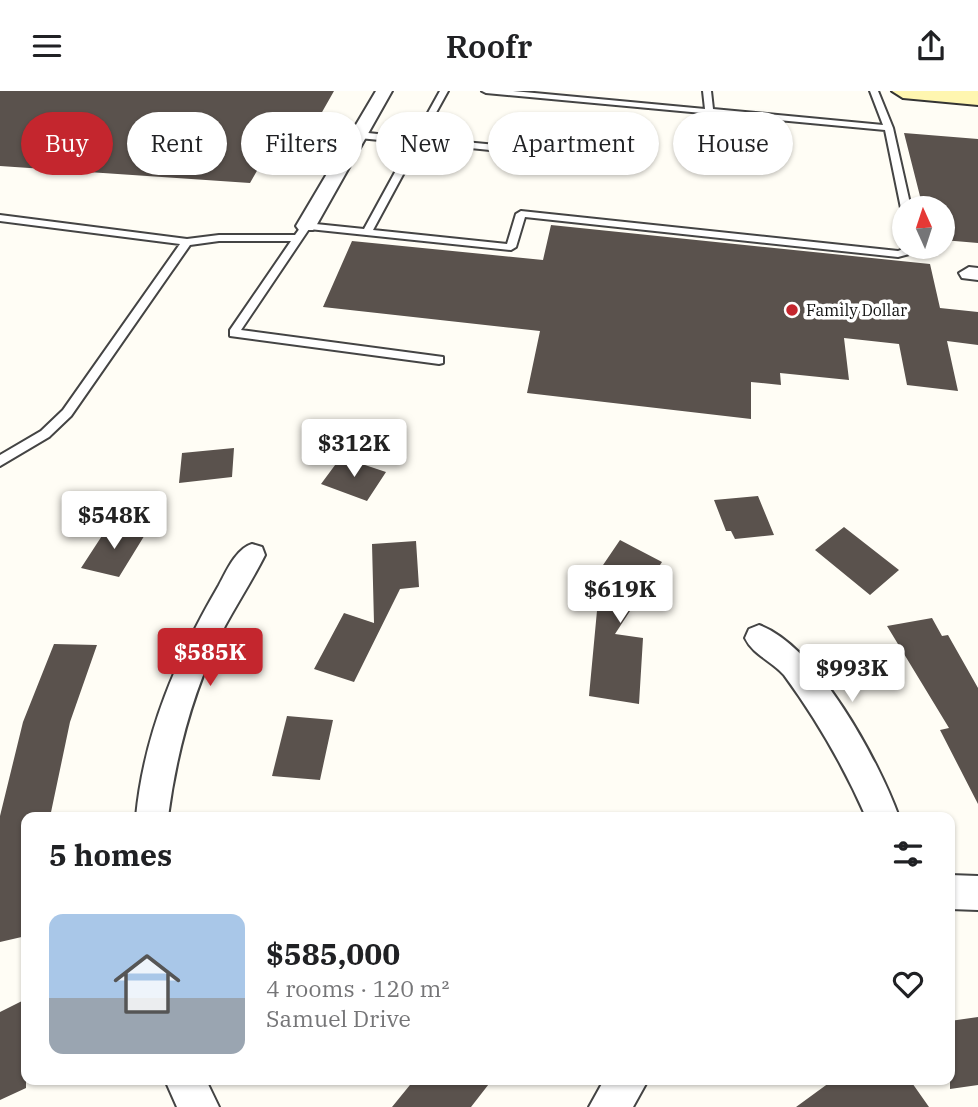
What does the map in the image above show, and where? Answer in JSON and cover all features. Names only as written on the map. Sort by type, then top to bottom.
[{"type":"main road","points":[[904,91],[968,95]]},
{"type":"street","points":[[362,130],[384,91]]},
{"type":"street","points":[[302,232],[335,175]]},
{"type":"street","points":[[153,812],[162,760],[193,660],[218,607],[252,555]]},
{"type":"street","points":[[759,638],[792,663],[852,750],[881,812]]},
{"type":"street","points":[[955,892],[978,893]]},
{"type":"street","points":[[187,1085],[199,1107]]},
{"type":"street","points":[[609,1107],[624,1085]]},
{"type":"lane","points":[[432,112],[444,91]]},
{"type":"lane","points":[[486,91],[889,128]]},
{"type":"lane","points":[[707,91],[709,111]]},
{"type":"lane","points":[[874,91],[889,128],[903,196]]},
{"type":"lane","points":[[367,232],[397,175]]},
{"type":"lane","points":[[0,218],[187,242],[302,232],[367,232],[511,247],[521,214],[892,253]]},
{"type":"lane","points":[[302,232],[234,333],[439,360]]},
{"type":"lane","points":[[0,461],[45,434],[67,413],[187,242]]},
{"type":"building","points":[[0,91],[334,91],[322,112],[241,112],[241,175],[255,175],[250,183],[132,175],[227,175],[227,112],[127,112],[127,175],[113,174],[113,112],[21,112],[21,167],[0,166]]},
{"type":"building","points":[[904,133],[978,139],[978,243],[956,241],[956,196],[920,196]]},
{"type":"building","points":[[551,225],[930,264],[940,308],[978,312],[978,345],[947,341],[958,391],[907,385],[899,344],[844,338],[849,380],[780,373],[781,385],[751,382],[751,419],[527,393],[540,331],[323,307],[352,241],[543,260]]},
{"type":"building","points":[[234,448],[232,477],[179,483],[182,453]]},
{"type":"building","points":[[341,457],[386,472],[367,501],[321,484]]},
{"type":"building","points":[[758,496],[774,535],[735,539],[731,531],[726,531],[714,500]]},
{"type":"building","points":[[109,525],[146,533],[119,577],[81,568]]},
{"type":"building","points":[[844,527],[899,570],[870,595],[815,550]]},
{"type":"building","points":[[620,540],[662,562],[615,634],[643,638],[639,704],[589,696],[601,568]]},
{"type":"building","points":[[416,541],[419,587],[400,589],[354,682],[314,669],[344,613],[374,623],[372,544]]},
{"type":"building","points":[[932,618],[942,636],[948,635],[978,688],[978,804],[940,730],[949,728],[887,626]]},
{"type":"building","points":[[54,644],[97,645],[70,722],[51,812],[21,812],[21,937],[0,942],[0,816],[23,722]]},
{"type":"building","points":[[287,716],[333,720],[320,780],[272,776]]},
{"type":"building","points":[[21,1002],[21,1085],[26,1085],[26,1088],[0,1100],[0,1012]]},
{"type":"building","points":[[978,1017],[978,1085],[950,1089],[950,1085],[955,1085],[955,1020]]},
{"type":"building","points":[[410,1085],[488,1085],[471,1107],[392,1107]]},
{"type":"building","points":[[826,1085],[914,1085],[929,1107],[796,1107]]},
{"type":"place","name":"Family Dollar","points":[[792,310]]}]
